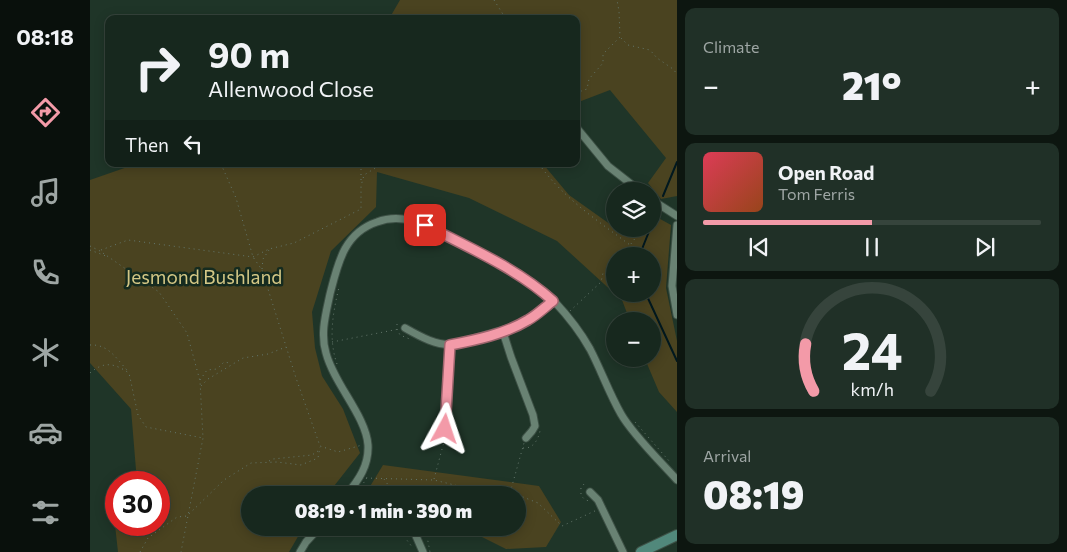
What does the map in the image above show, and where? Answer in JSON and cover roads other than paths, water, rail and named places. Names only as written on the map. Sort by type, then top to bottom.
[{"type":"street","points":[[580,132],[608,166],[628,182]]},
{"type":"street","points":[[661,206],[677,216]]},
{"type":"street","points":[[353,486],[360,477],[366,462],[368,443],[360,420],[332,370],[326,352],[323,331],[324,320],[340,256],[349,240],[370,225],[392,219],[418,222],[462,244],[540,288],[581,333],[622,416],[677,480]]},
{"type":"street","points":[[677,225],[672,292],[677,315]]},
{"type":"street","points":[[405,328],[418,335],[450,345],[503,332],[530,319],[553,301]]},
{"type":"street","points":[[503,332],[533,415],[535,426],[526,438]]},
{"type":"street","points":[[445,429],[450,345]]},
{"type":"street","points":[[590,492],[598,500],[599,509],[623,552]]},
{"type":"street","points":[[641,552],[677,535]]},
{"type":"street","points":[[300,552],[311,536]]},
{"type":"street","points":[[416,536],[423,552]]},
{"type":"waterway","points":[[663,196],[677,162]]},
{"type":"waterway","points":[[643,247],[647,237]]},
{"type":"waterway","points":[[650,302],[677,361]]},
{"type":"park label","name":"Jesmond Bushland","points":[[204,277]]}]
